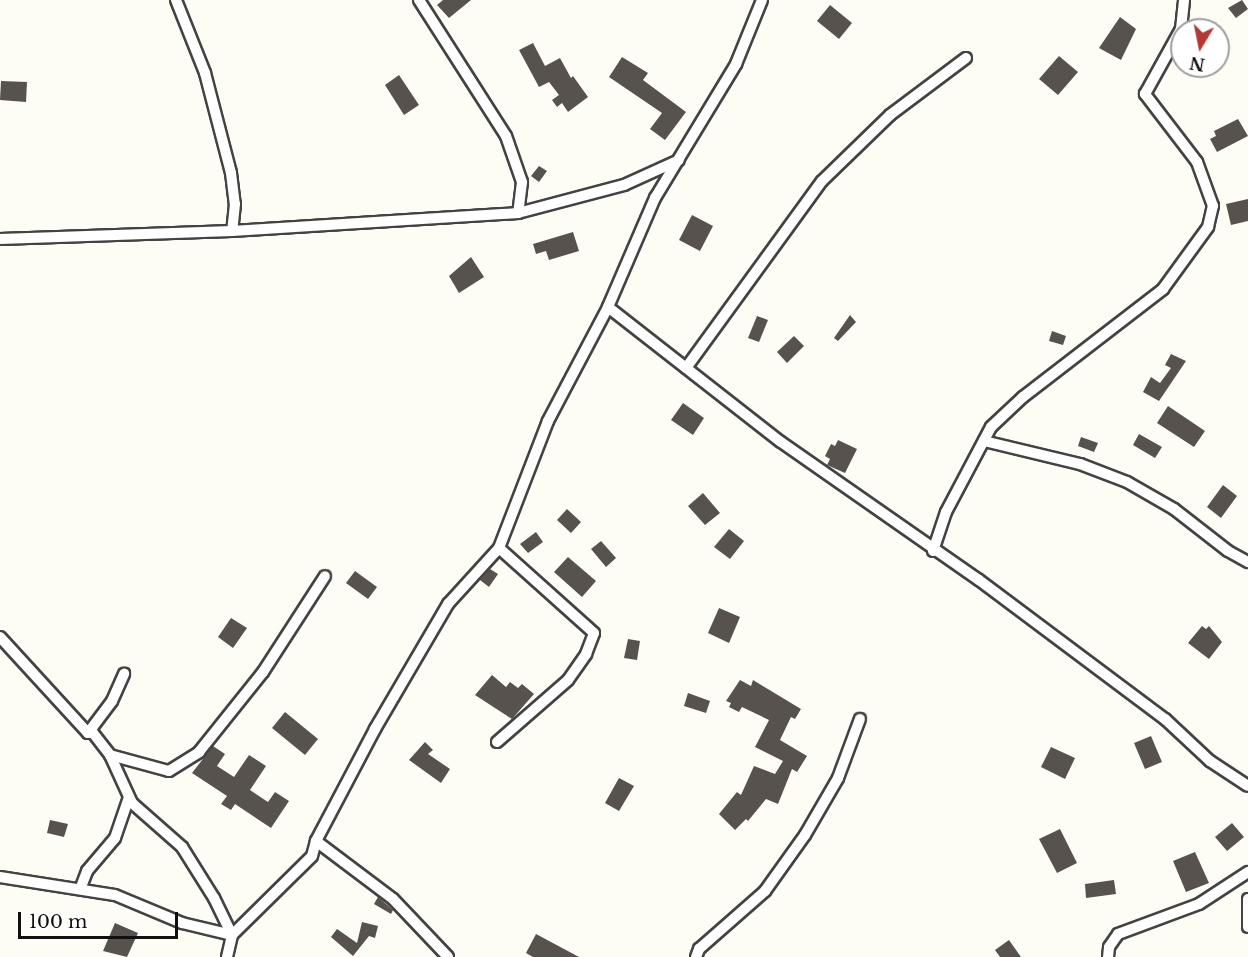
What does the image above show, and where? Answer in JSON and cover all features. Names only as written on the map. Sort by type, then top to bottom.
[{"type":"street","points":[[176,0],[205,73],[231,173],[235,204],[232,231]]},
{"type":"street","points":[[418,0],[506,136],[522,182],[518,213]]},
{"type":"street","points":[[227,957],[232,935],[312,856],[316,841],[448,604],[499,548],[548,421],[608,307],[655,198],[736,64],[762,0]]},
{"type":"street","points":[[933,551],[946,512],[991,428],[1023,397],[1163,289],[1208,227],[1213,207],[1197,162],[1145,94],[1181,29],[1184,0]]},
{"type":"street","points":[[686,368],[822,181],[890,115],[966,58]]},
{"type":"street","points":[[0,239],[232,231],[518,213],[624,185],[679,159]]},
{"type":"street","points":[[608,307],[781,442],[1165,719],[1210,761],[1248,786]]},
{"type":"street","points":[[984,441],[1080,464],[1128,482],[1174,509],[1228,551],[1248,561]]},
{"type":"street","points":[[497,742],[568,680],[586,654],[594,633],[499,548]]},
{"type":"street","points":[[110,755],[169,771],[199,752],[263,672],[325,576]]},
{"type":"street","points":[[0,637],[88,734]]},
{"type":"street","points":[[88,734],[112,701],[124,674]]},
{"type":"street","points":[[696,957],[699,949],[765,891],[805,836],[838,778],[860,719]]},
{"type":"street","points":[[88,734],[93,733],[110,755],[129,797],[182,847],[214,897],[232,935]]},
{"type":"street","points":[[81,887],[87,871],[115,838],[129,797]]},
{"type":"street","points":[[316,841],[393,899],[448,957]]},
{"type":"street","points":[[1108,957],[1109,946],[1118,934],[1199,904],[1248,872]]},
{"type":"street","points":[[0,877],[81,887],[115,895],[182,923],[232,935]]},
{"type":"street","points":[[1248,899],[1248,927]]},
{"type":"building","points":[[443,0],[471,0],[449,18],[437,5]]},
{"type":"building","points":[[1242,0],[1248,9],[1236,18],[1228,8]]},
{"type":"building","points":[[830,5],[852,23],[839,39],[817,21]]},
{"type":"building","points":[[1120,17],[1136,29],[1121,60],[1099,48]]},
{"type":"building","points":[[533,43],[545,66],[560,58],[571,78],[573,76],[588,97],[568,112],[562,103],[557,107],[552,100],[559,95],[549,82],[539,87],[519,50]]},
{"type":"building","points":[[1059,56],[1078,72],[1058,95],[1039,79]]},
{"type":"building","points":[[622,57],[648,73],[643,80],[686,112],[665,140],[650,129],[662,113],[609,77]]},
{"type":"building","points":[[399,75],[419,105],[404,115],[385,85]]},
{"type":"building","points":[[1,81],[27,82],[26,102],[0,100]]},
{"type":"building","points":[[1238,119],[1248,136],[1217,152],[1210,139],[1216,136],[1214,131]]},
{"type":"building","points":[[539,166],[547,171],[539,182],[531,176]]},
{"type":"building","points":[[1248,199],[1248,221],[1231,225],[1226,204]]},
{"type":"building","points":[[692,215],[713,226],[700,251],[679,240]]},
{"type":"building","points":[[573,232],[579,251],[549,260],[546,251],[536,254],[533,244]]},
{"type":"building","points":[[471,257],[484,277],[459,293],[449,276]]},
{"type":"building","points":[[850,315],[856,322],[838,341],[834,338]]},
{"type":"building","points":[[757,316],[768,320],[759,342],[748,338]]},
{"type":"building","points":[[1052,331],[1066,336],[1063,345],[1049,341]]},
{"type":"building","points":[[794,336],[804,346],[787,363],[777,352]]},
{"type":"building","points":[[1171,354],[1186,361],[1159,401],[1143,392],[1151,377],[1160,383],[1171,368],[1165,365]]},
{"type":"building","points":[[683,403],[704,418],[693,435],[671,420]]},
{"type":"building","points":[[1168,406],[1205,431],[1194,447],[1157,423]]},
{"type":"building","points":[[1139,434],[1162,447],[1155,458],[1133,445]]},
{"type":"building","points":[[1081,437],[1098,443],[1094,452],[1078,446]]},
{"type":"building","points":[[838,440],[857,449],[845,473],[827,465],[830,459],[825,456],[831,444],[835,446]]},
{"type":"building","points":[[1223,485],[1237,496],[1221,518],[1207,507]]},
{"type":"building","points":[[703,493],[720,513],[705,525],[688,506]]},
{"type":"building","points":[[567,509],[581,522],[571,533],[557,520]]},
{"type":"building","points":[[729,529],[744,541],[730,559],[714,547]]},
{"type":"building","points":[[536,532],[543,542],[528,553],[520,544]]},
{"type":"building","points":[[601,541],[616,558],[606,567],[591,549]]},
{"type":"building","points":[[568,557],[596,581],[582,597],[554,572]]},
{"type":"building","points":[[490,569],[498,574],[489,587],[480,580]]},
{"type":"building","points":[[355,571],[377,587],[368,599],[346,583]]},
{"type":"building","points":[[719,608],[740,617],[729,643],[708,633]]},
{"type":"building","points":[[231,618],[247,628],[233,648],[218,637]]},
{"type":"building","points":[[1202,626],[1206,629],[1209,626],[1222,642],[1209,659],[1188,643]]},
{"type":"building","points":[[628,639],[640,641],[637,660],[624,658]]},
{"type":"building","points":[[492,675],[506,687],[510,682],[518,688],[522,684],[534,694],[512,719],[475,695]]},
{"type":"building","points":[[740,680],[751,686],[753,680],[801,709],[795,719],[791,717],[780,740],[807,756],[797,772],[792,769],[778,804],[766,799],[748,821],[746,819],[735,830],[719,814],[737,792],[741,795],[754,766],[775,774],[783,761],[755,747],[769,720],[742,707],[739,712],[729,707],[731,703],[726,701]]},
{"type":"building","points":[[688,693],[710,701],[706,713],[684,706]]},
{"type":"building","points":[[285,712],[318,739],[305,755],[272,728]]},
{"type":"building","points":[[1151,736],[1162,762],[1145,769],[1134,743]]},
{"type":"building","points":[[425,742],[433,750],[428,754],[450,769],[441,783],[409,760]]},
{"type":"building","points":[[213,746],[225,754],[217,766],[234,777],[249,755],[266,766],[250,790],[268,802],[275,792],[289,801],[271,828],[235,804],[231,810],[221,804],[227,796],[192,773]]},
{"type":"building","points":[[1051,747],[1075,758],[1065,779],[1041,767]]},
{"type":"building","points":[[619,778],[634,786],[619,811],[605,803]]},
{"type":"building","points":[[50,820],[68,824],[64,837],[47,833]]},
{"type":"building","points":[[1232,823],[1244,837],[1227,851],[1215,837]]},
{"type":"building","points":[[1060,829],[1077,863],[1057,873],[1039,839]]},
{"type":"building","points":[[1195,852],[1209,883],[1186,892],[1173,861]]},
{"type":"building","points":[[1114,880],[1116,894],[1086,898],[1085,884]]},
{"type":"building","points":[[378,897],[393,910],[391,914],[374,904]]},
{"type":"building","points":[[362,922],[378,926],[375,938],[369,936],[353,956],[331,937],[337,929],[357,943]]},
{"type":"building","points":[[115,923],[138,933],[127,957],[103,951]]},
{"type":"building","points":[[536,934],[579,957],[533,957],[526,953]]},
{"type":"building","points":[[1009,940],[1021,957],[1000,957],[995,950]]}]
